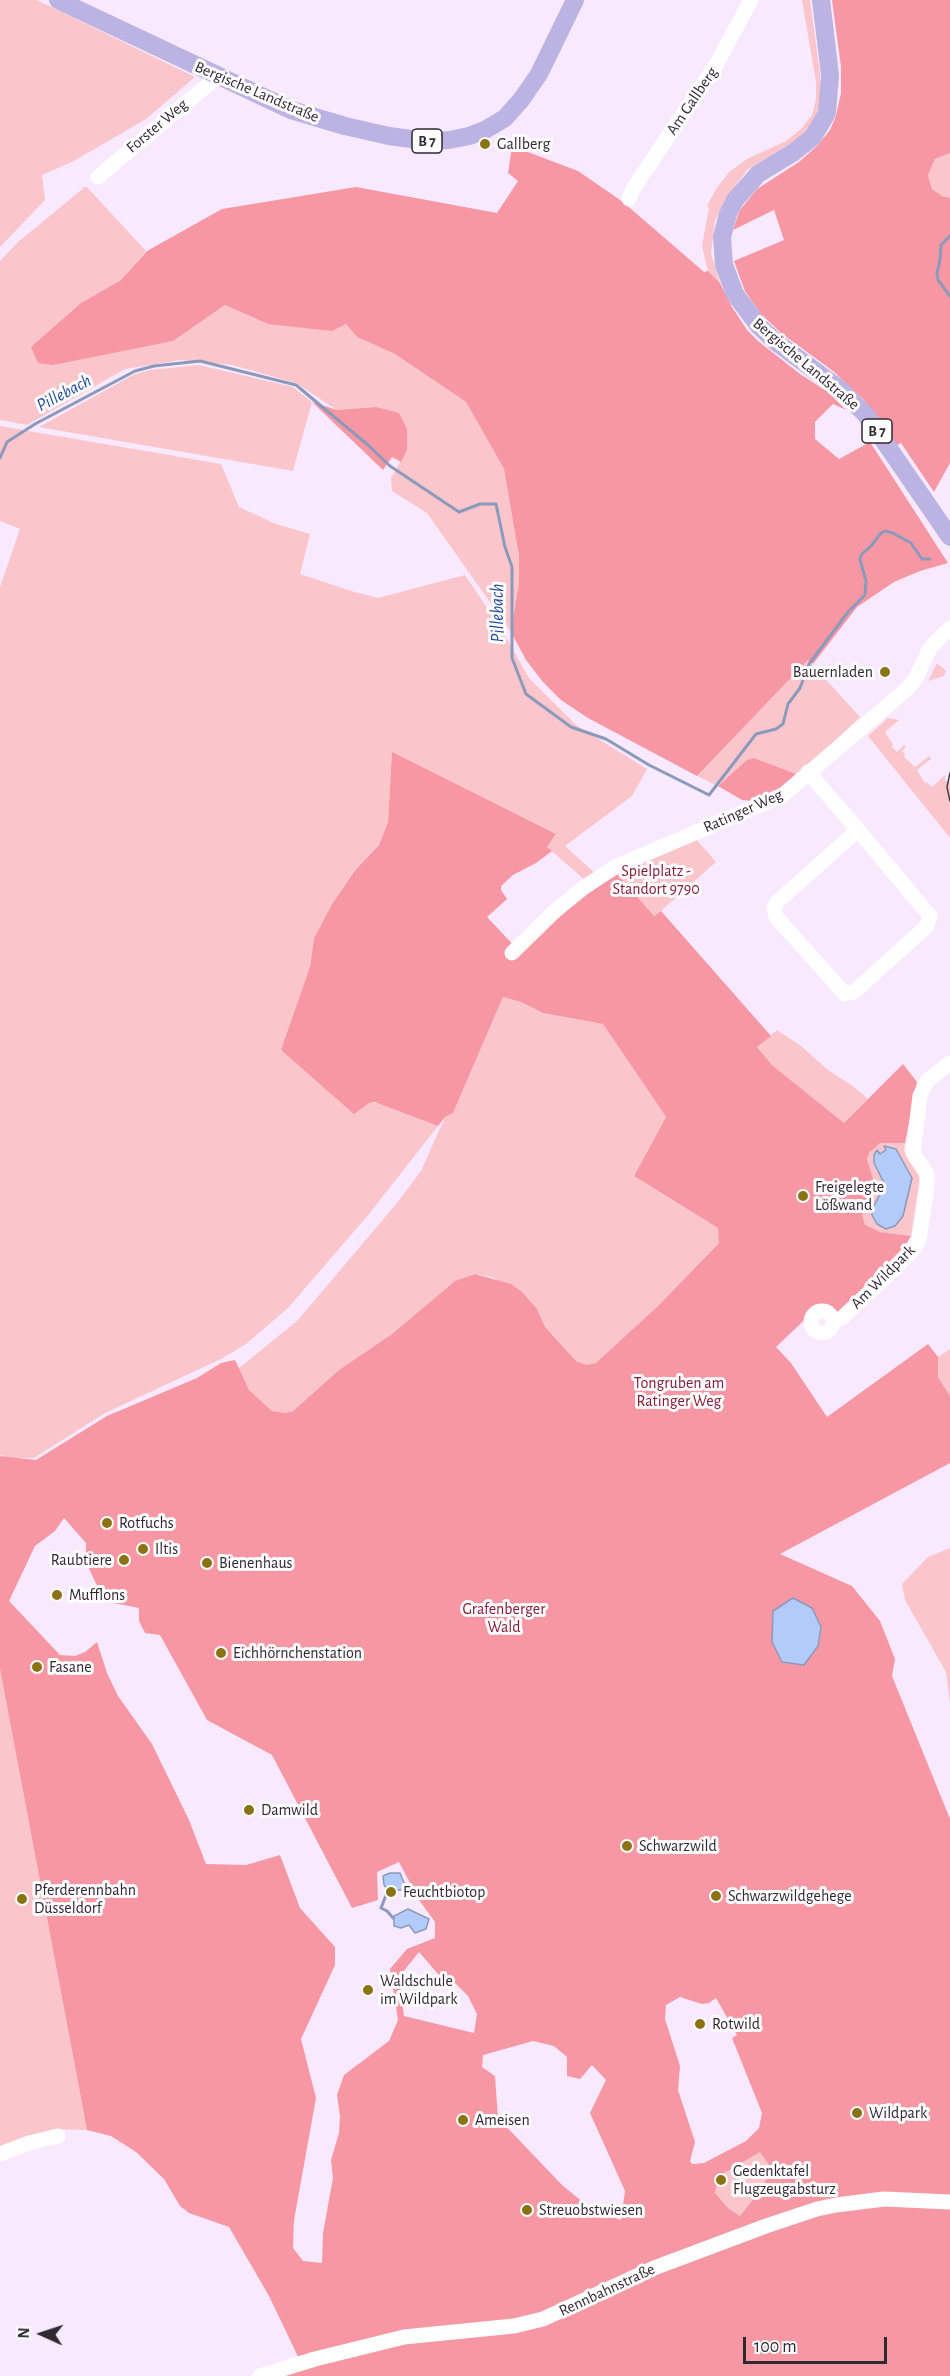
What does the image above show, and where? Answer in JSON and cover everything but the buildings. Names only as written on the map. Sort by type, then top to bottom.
[{"type":"main road","name":"Bergische Landstraße","points":[[58,0],[291,110],[345,126],[417,140],[460,139],[499,122],[521,100],[539,74],[575,0]]},
{"type":"main road","name":"Bergische Landstraße","points":[[820,0],[830,75],[827,113],[813,138],[759,174],[735,200],[728,214],[722,237],[724,265],[735,294],[759,326],[776,342],[841,390],[866,415],[950,537]]},
{"type":"street","name":"Am Gallberg","points":[[629,199],[633,189],[716,65],[751,0]]},
{"type":"street","name":"Forster Weg","points":[[98,177],[217,77]]},
{"type":"street","name":"Ratinger Weg","points":[[513,953],[555,911],[583,888],[615,867],[783,795],[909,688],[930,648],[948,631]]},
{"type":"street","points":[[808,772],[858,830],[928,912],[930,919],[927,926],[854,992],[845,994],[776,917],[774,908],[778,901],[858,830]]},
{"type":"street","name":"Am Wildpark","points":[[833,1321],[842,1317],[894,1269],[913,1250],[919,1240],[927,1187],[927,1174],[913,1153],[920,1096],[927,1081],[950,1063]]},
{"type":"street","points":[[0,2154],[58,2136]]},
{"type":"street","name":"Rennbahnstraße","points":[[260,2376],[315,2359],[404,2337],[514,2326],[543,2319],[654,2268],[766,2226],[824,2208],[884,2199],[950,2202]]},
{"type":"green space","points":[[0,0],[37,0],[195,77],[146,119],[74,161],[42,175],[45,200],[0,247]]},
{"type":"green space","points":[[802,0],[810,0],[820,74],[820,106],[811,125],[801,137],[747,170],[725,200],[715,221],[711,253],[720,283],[708,271],[702,246],[709,208],[707,206],[716,189],[729,172],[747,159],[786,141],[801,129],[812,115],[816,99],[816,82]]},
{"type":"green space","points":[[832,0],[950,0],[950,153],[935,159],[928,175],[932,189],[950,198],[950,463],[934,492],[901,443],[897,445],[864,400],[833,371],[781,333],[761,314],[745,291],[734,261],[784,240],[774,210],[733,230],[740,210],[757,189],[799,162],[818,145],[830,130],[836,116],[841,93],[841,67]]},
{"type":"green space","points":[[512,146],[578,171],[623,202],[704,272],[708,271],[720,283],[747,330],[800,374],[828,392],[846,410],[833,404],[815,422],[815,439],[839,459],[870,442],[948,563],[894,582],[857,607],[813,664],[808,660],[697,776],[588,718],[561,700],[526,660],[511,632],[519,582],[519,556],[504,469],[466,402],[395,354],[357,337],[346,324],[332,331],[268,324],[225,305],[173,341],[53,365],[38,363],[31,347],[81,303],[121,280],[147,251],[222,209],[356,187],[497,213],[518,181],[508,173]]},
{"type":"green space","points":[[950,153],[950,198],[932,189],[928,175],[935,159]]},
{"type":"green space","points":[[86,186],[146,251],[121,280],[81,303],[136,347],[173,341],[225,305],[268,324],[346,324],[357,337],[395,354],[466,402],[504,469],[519,556],[519,582],[511,632],[427,513],[392,491],[391,478],[407,450],[376,407],[337,410],[296,383],[232,365],[181,360],[125,369],[27,425],[0,420],[0,261],[17,243]]},
{"type":"green space","points":[[199,365],[293,387],[312,402],[293,471],[39,427],[133,375],[150,370]]},
{"type":"green space","points":[[312,402],[337,410],[376,407],[399,413],[407,429],[407,450],[401,462],[392,457],[383,470]]},
{"type":"green space","points":[[0,426],[221,464],[239,507],[276,524],[310,534],[300,574],[351,591],[378,598],[465,575],[502,630],[529,678],[576,725],[647,769],[632,796],[565,846],[596,874],[586,881],[547,847],[556,834],[392,753],[388,822],[379,845],[354,870],[332,904],[314,938],[310,967],[369,1103],[381,1103],[438,1126],[369,1214],[288,1308],[246,1344],[221,1359],[105,1413],[34,1458],[11,1458],[0,1455],[0,587],[20,529],[0,521]]},
{"type":"green space","points":[[808,660],[860,717],[799,775],[754,758],[747,761],[718,786],[697,776]]},
{"type":"green space","points":[[937,663],[946,671],[944,676],[928,681]]},
{"type":"green space","points":[[888,718],[899,720],[885,732],[897,752],[904,745],[906,747],[902,751],[904,757],[915,767],[929,756],[931,759],[917,770],[925,783],[927,782],[932,787],[945,775],[945,781],[950,782],[950,838],[868,736]]},
{"type":"green space","name":"Grafenberger Wald","points":[[392,752],[556,834],[547,847],[552,851],[536,863],[513,875],[501,886],[507,899],[487,917],[519,951],[528,941],[615,872],[654,916],[661,911],[771,1036],[757,1047],[772,1065],[844,1123],[903,1064],[917,1082],[905,1143],[880,1143],[869,1153],[867,1159],[874,1182],[872,1196],[862,1215],[865,1225],[880,1232],[911,1236],[904,1247],[838,1313],[817,1308],[776,1347],[791,1363],[827,1417],[928,1344],[938,1357],[938,1377],[950,1396],[950,1463],[780,1554],[852,1586],[880,1621],[895,1659],[892,1676],[950,1819],[950,2376],[275,2376],[303,2367],[269,2296],[229,2227],[189,2213],[180,2206],[164,2179],[136,2152],[111,2136],[87,2130],[0,1669],[0,1456],[36,1460],[107,1416],[197,1378],[221,1363],[235,1360],[249,1390],[272,1411],[285,1413],[293,1411],[339,1370],[392,1334],[455,1281],[475,1274],[511,1284],[521,1291],[537,1309],[545,1327],[576,1361],[586,1365],[596,1363],[658,1306],[719,1243],[718,1228],[634,1176],[666,1117],[603,1024],[543,1013],[521,1002],[503,997],[453,1113],[445,1117],[438,1126],[375,1102],[369,1103],[354,1114],[281,1050],[310,967],[314,938],[332,904],[355,870],[379,845],[388,822]],"holes":[[[64,1518],[86,1543],[86,1562],[104,1601],[139,1608],[139,1621],[145,1633],[160,1635],[207,1720],[272,1755],[352,1908],[378,1900],[377,1872],[399,1862],[419,1900],[435,1922],[435,1938],[407,1949],[390,1969],[398,2020],[389,2041],[344,2075],[337,2095],[340,2116],[339,2133],[331,2160],[333,2178],[323,2233],[322,2263],[303,2261],[293,2248],[294,2220],[316,2098],[301,2039],[335,1965],[335,1947],[300,1908],[280,1855],[246,1865],[206,1864],[189,1820],[152,1744],[118,1696],[107,1673],[97,1642],[85,1652],[75,1656],[60,1655],[9,1601],[35,1546],[55,1531]],[[419,1952],[438,1974],[456,1984],[468,1996],[477,2014],[474,2033],[404,2016],[399,1977]],[[680,1997],[702,2004],[709,2003],[716,1998],[737,2035],[732,2038],[762,2113],[759,2128],[746,2141],[704,2163],[692,2164],[690,2161],[695,2142],[678,2090],[680,2066],[665,2019],[666,2005]],[[533,2041],[554,2046],[567,2057],[567,2076],[580,2079],[592,2065],[606,2080],[590,2113],[625,2191],[621,2220],[591,2209],[562,2185],[498,2118],[495,2076],[482,2067],[483,2055]],[[760,2152],[772,2169],[759,2192],[740,2216],[728,2208],[715,2193],[719,2176]]]},
{"type":"green space","points":[[754,758],[799,775],[782,790],[753,801],[742,800],[718,786],[747,760]]},
{"type":"green space","name":"Spielplatz - Standort 9790","points":[[695,838],[716,862],[654,917],[615,872]]},
{"type":"green space","points":[[503,997],[521,1002],[543,1013],[603,1024],[666,1117],[634,1176],[708,1222],[873,1179],[867,1159],[869,1153],[880,1143],[905,1143],[904,1151],[920,1177],[911,1236],[880,1232],[865,1226],[863,1219],[726,1250],[719,1239],[719,1243],[658,1306],[597,1363],[586,1365],[576,1361],[545,1327],[537,1309],[492,1277],[475,1274],[455,1281],[392,1334],[339,1370],[293,1411],[285,1413],[272,1411],[249,1390],[238,1369],[298,1320],[397,1203],[421,1171],[445,1117],[453,1113]]},
{"type":"green space","points":[[777,1030],[868,1099],[844,1123],[772,1065],[757,1047]]},
{"type":"green space","points":[[950,1349],[950,1396],[938,1377],[938,1357]]},
{"type":"green space","points":[[950,1548],[950,1704],[946,1672],[905,1600],[902,1584],[928,1557]]},
{"type":"green space","name":"Pferderennbahn Düsseldorf","points":[[0,1669],[87,2130],[54,2129],[0,2147]]},
{"type":"green space","points":[[760,2151],[772,2169],[759,2192],[740,2216],[728,2208],[715,2193],[719,2176]]},
{"type":"water","points":[[884,1146],[896,1149],[912,1178],[903,1216],[895,1226],[886,1229],[877,1224],[872,1215],[872,1209],[885,1185],[874,1163],[874,1155],[877,1150],[880,1154],[886,1150]]},
{"type":"water","points":[[793,1598],[812,1608],[821,1627],[818,1646],[804,1665],[782,1662],[772,1642],[773,1611]]},
{"type":"water","points":[[400,1873],[405,1885],[402,1890],[388,1890],[384,1885],[383,1876]]},
{"type":"water","points":[[408,1909],[429,1919],[426,1929],[415,1933],[409,1925],[401,1928],[394,1926],[394,1916]]},
{"type":"waterway","name":"Pillebach","points":[[950,236],[941,245],[937,273],[938,280],[950,296]]},
{"type":"waterway","name":"Pillebach","points":[[0,458],[7,442],[35,424],[135,371],[154,366],[200,361],[296,385],[390,466],[459,512],[480,504],[496,504],[505,547],[512,567],[512,658],[526,694],[571,727],[606,739],[649,765],[709,795],[756,734],[776,729],[783,724],[788,704],[800,688],[809,664],[848,612],[865,595],[866,581],[860,560],[861,555],[881,533],[885,531],[893,533],[911,543],[922,559],[930,559]]},
{"type":"waterway","points":[[388,1890],[381,1908],[393,1918]]},
{"type":"tram line","points":[[950,773],[947,787],[950,801]]},
{"type":"place","name":"Gallberg","points":[[485,144]]},
{"type":"place","name":"Bauernladen","points":[[885,672]]},
{"type":"place","name":"Freigelegte Lößwand","points":[[803,1196]]},
{"type":"place","name":"Rotfuchs","points":[[107,1523]]},
{"type":"place","name":"Iltis","points":[[143,1549]]},
{"type":"place","name":"Raubtiere","points":[[124,1560]]},
{"type":"place","name":"Bienenhaus","points":[[207,1563]]},
{"type":"place","name":"Mufflons","points":[[57,1595]]},
{"type":"place","name":"Eichhörnchenstation","points":[[221,1653]]},
{"type":"place","name":"Fasane","points":[[37,1667]]},
{"type":"place","name":"Damwild","points":[[249,1810]]},
{"type":"place","name":"Schwarzwild","points":[[627,1846]]},
{"type":"place","name":"Feuchtbiotop","points":[[391,1892]]},
{"type":"place","name":"Schwarzwildgehege","points":[[716,1896]]},
{"type":"place","name":"Pferderennbahn Düsseldorf","points":[[22,1899]]},
{"type":"place","name":"Waldschule im Wildpark","points":[[368,1990]]},
{"type":"place","name":"Rotwild","points":[[700,2024]]},
{"type":"place","name":"Wildpark","points":[[857,2113]]},
{"type":"place","name":"Ameisen","points":[[463,2120]]},
{"type":"place","name":"Gedenktafel Flugzeugabsturz","points":[[721,2180]]},
{"type":"place","name":"Streuobstwiesen","points":[[527,2210]]},
{"type":"park label","name":"Tongruben am Ratinger Weg","points":[[679,1392]]}]
